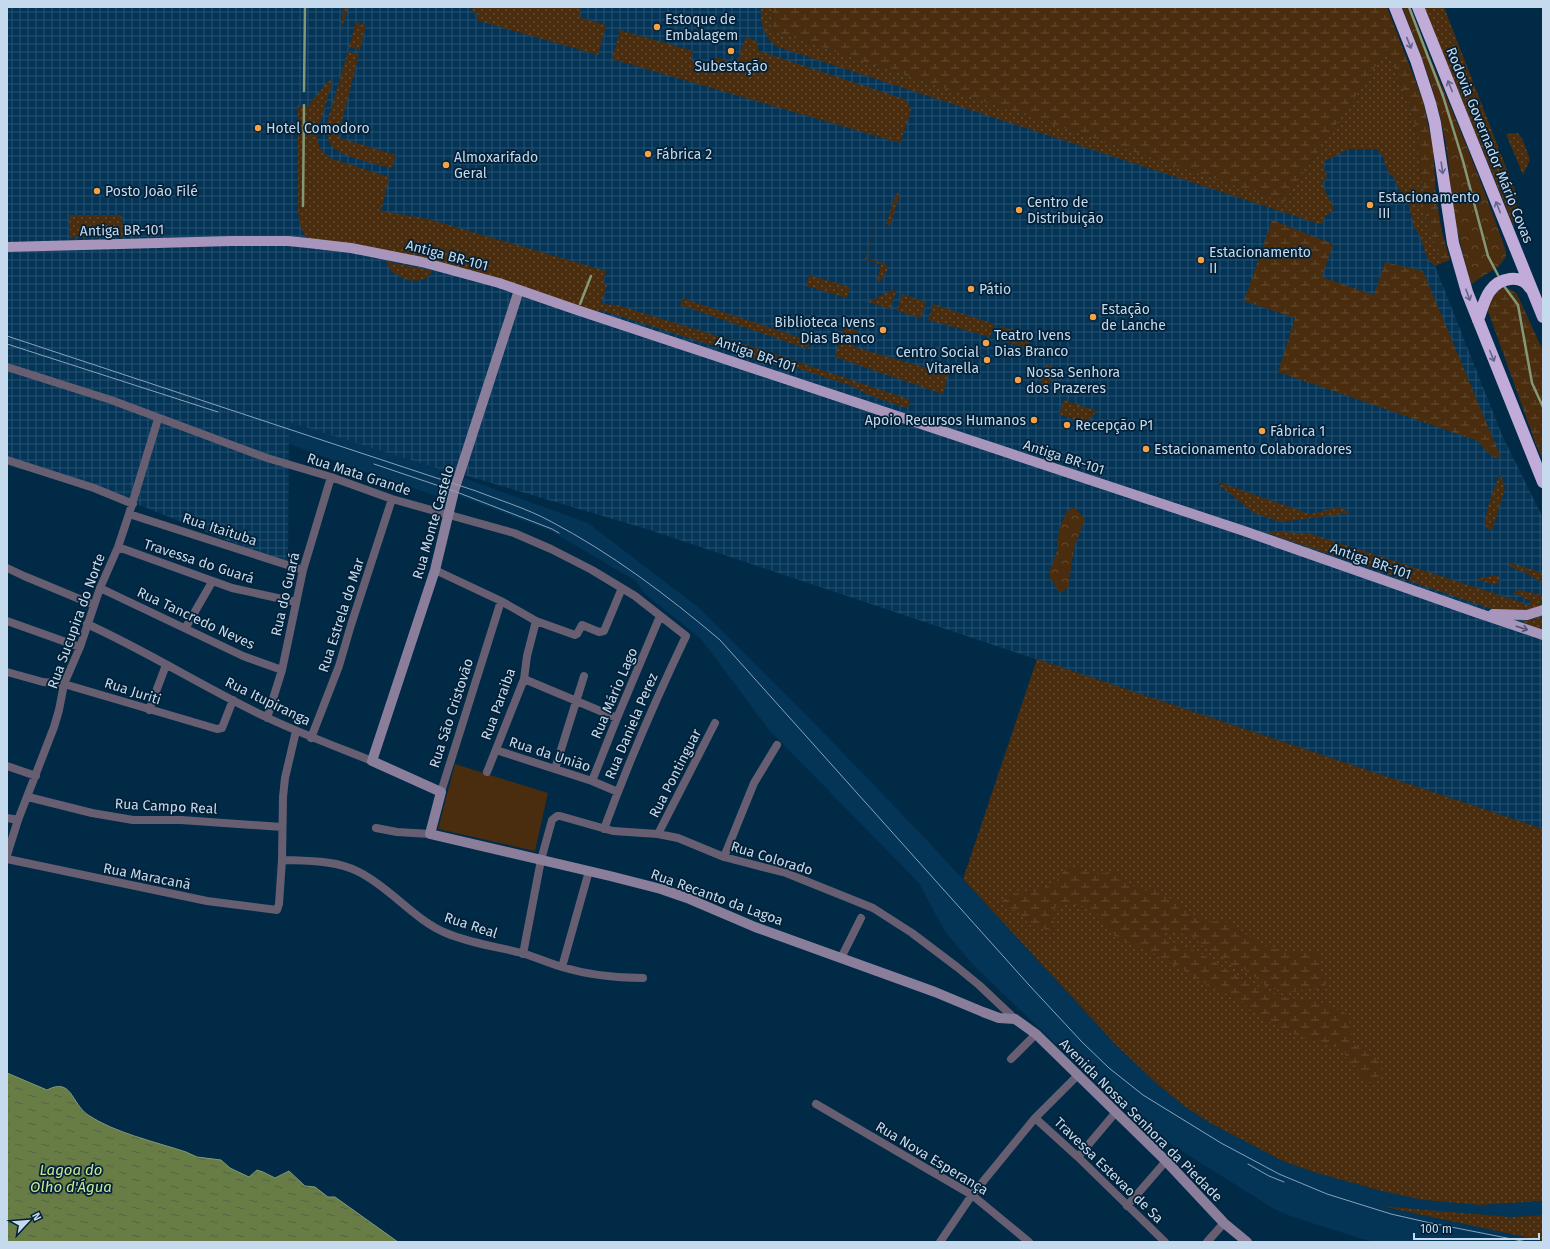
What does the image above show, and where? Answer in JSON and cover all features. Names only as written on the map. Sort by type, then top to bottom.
[{"type":"highway","points":[[1394,7],[1416,60],[1430,103],[1435,123],[1453,243],[1467,292],[1543,482]]},
{"type":"highway","name":"Rodovia Governador Mário Covas","points":[[1418,7],[1543,317]]},
{"type":"highway","points":[[1478,320],[1488,293],[1496,284],[1514,278],[1528,285],[1533,293]]},
{"type":"main road","name":"Antiga BR-101","points":[[7,247],[232,241],[291,241],[351,248],[407,258],[519,290],[1244,531],[1475,612]]},
{"type":"main road","points":[[1475,612],[1522,616],[1534,614],[1543,610]]},
{"type":"main road","points":[[1475,612],[1543,635]]},
{"type":"street","name":"Rua Monte Castelo","points":[[372,761],[435,570],[454,491],[519,290]]},
{"type":"street","name":"Rua Mata Grande","points":[[7,367],[111,400],[267,458],[331,477],[392,499],[497,528],[532,541],[551,549],[635,596],[686,636]]},
{"type":"street","name":"Rua Sucupira do Norte","points":[[7,855],[18,820],[58,716],[64,684],[80,647],[94,604],[118,547],[133,504],[158,418]]},
{"type":"street","points":[[7,460],[94,488],[133,504]]},
{"type":"street","name":"Rua do Guará","points":[[267,718],[282,670],[303,570],[331,477]]},
{"type":"street","name":"Rua Estrela do Mar","points":[[312,738],[339,666],[392,499]]},
{"type":"street","name":"Rua Itaituba","points":[[129,514],[303,570]]},
{"type":"street","name":"Travessa do Guará","points":[[118,547],[193,573],[212,582],[232,588],[296,602]]},
{"type":"street","points":[[7,568],[94,604]]},
{"type":"street","points":[[435,570],[502,601],[536,621],[575,635],[582,625],[599,632],[603,632],[622,588]]},
{"type":"street","points":[[186,627],[212,582]]},
{"type":"street","name":"Rua Tancredo Neves","points":[[100,588],[186,627],[243,656],[282,670]]},
{"type":"street","name":"Rua São Cristovão","points":[[430,834],[441,792],[502,601]]},
{"type":"street","name":"Rua Mário Lago","points":[[592,782],[660,616]]},
{"type":"street","points":[[7,621],[80,647]]},
{"type":"street","name":"Rua Paraiba","points":[[487,772],[524,679],[536,621]]},
{"type":"street","name":"Rua Itupiranga","points":[[87,624],[134,646],[166,665],[267,718],[312,738],[372,761],[441,792]]},
{"type":"street","name":"Rua Daniela Perez","points":[[604,829],[664,682],[686,636]]},
{"type":"street","points":[[149,710],[166,665]]},
{"type":"street","name":"Rua Juriti","points":[[7,672],[43,682],[64,684],[219,730],[222,728],[233,700]]},
{"type":"street","points":[[555,769],[584,676]]},
{"type":"street","points":[[524,679],[617,718]]},
{"type":"street","name":"Rua Pontinguar","points":[[658,834],[716,723]]},
{"type":"street","points":[[282,860],[282,806],[285,778],[296,731]]},
{"type":"street","points":[[724,857],[754,783],[777,745]]},
{"type":"street","name":"Rua da União","points":[[496,750],[555,769],[618,792]]},
{"type":"street","points":[[7,766],[36,776]]},
{"type":"street","name":"Rua Campo Real","points":[[28,797],[92,813],[133,820],[181,820],[282,826]]},
{"type":"street","name":"Rua Colorado","points":[[540,860],[552,820],[557,816],[613,831],[658,834],[678,838],[724,857],[786,873],[877,910],[912,933],[957,967],[979,985],[1015,1019]]},
{"type":"street","points":[[7,818],[18,820]]},
{"type":"street","name":"Rua Recanto da Lagoa","points":[[376,828],[397,832],[430,834],[661,889],[755,926],[935,992],[990,1015],[999,1018],[1015,1019]]},
{"type":"street","name":"Rua Maracanã","points":[[7,859],[207,901],[276,910],[278,909],[282,860]]},
{"type":"street","name":"Rua Real","points":[[282,860],[326,863],[351,869],[368,877],[425,922],[446,933],[523,954],[562,967],[600,975],[643,978]]},
{"type":"street","points":[[523,954],[540,860]]},
{"type":"street","points":[[562,967],[589,871]]},
{"type":"street","points":[[841,958],[861,918]]},
{"type":"street","name":"Avenida Nossa Senhora da Piedade","points":[[1015,1019],[1036,1034],[1166,1161],[1224,1223],[1246,1242]]},
{"type":"street","points":[[1011,1059],[1036,1034]]},
{"type":"street","points":[[940,1242],[972,1195],[1035,1118],[1078,1075]]},
{"type":"street","name":"Rua Nova Esperança","points":[[816,1104],[972,1195],[1029,1242]]},
{"type":"street","points":[[1078,1157],[1116,1112]]},
{"type":"street","name":"Travessa Estevao de Sa","points":[[1035,1118],[1078,1157],[1165,1242]]},
{"type":"street","points":[[1127,1206],[1166,1161]]},
{"type":"street","points":[[1207,1242],[1224,1223]]},
{"type":"shaded area","points":[[7,7],[772,7],[773,31],[1284,202],[1387,49],[1427,222],[1442,263],[1435,266],[1502,435],[1543,518],[1543,829],[650,530],[454,472],[453,473],[289,422],[288,565],[122,498],[7,465]]},
{"type":"shaded area","points":[[7,316],[455,463],[443,498],[368,473],[267,436]]},
{"type":"shaded area","points":[[464,478],[588,523],[698,607],[820,729],[924,837],[1117,1046],[1156,1083],[1184,1106],[1210,1123],[1285,1162],[1424,1200],[1480,1205],[1543,1201],[1543,1215],[1512,1217],[1384,1207],[1543,1242],[1376,1242],[1362,1239],[1293,1217],[1274,1209],[1158,1136],[1103,1089],[976,968],[945,932],[919,883],[769,730],[701,639],[644,593],[636,581],[551,531],[459,496]]},
{"type":"green space","points":[[348,7],[341,32],[343,8]]},
{"type":"green space","points":[[472,7],[581,7],[579,17],[606,25],[598,55],[476,20],[478,13],[471,12]]},
{"type":"green space","points":[[761,7],[772,7],[773,31],[1284,202],[1387,49],[1414,118],[1427,222],[1442,263],[1435,266],[1428,260],[1420,236],[1414,227],[1408,202],[1397,186],[1395,179],[1388,172],[1383,157],[1377,149],[1349,149],[1325,161],[1323,164],[1327,176],[1322,184],[1333,207],[1332,212],[1325,216],[1322,224],[1319,224],[778,47],[773,44],[766,35],[762,24]]},
{"type":"green space","points":[[772,7],[1387,7],[1423,101],[1433,147],[1436,196],[1442,232],[1450,260],[1442,263],[1427,222],[1414,118],[1387,49],[1284,202],[773,31]]},
{"type":"green space","points":[[1402,7],[1408,7],[1434,67],[1471,158],[1506,251],[1506,257],[1499,266],[1471,284],[1455,219],[1447,150],[1442,123],[1427,72]]},
{"type":"green space","points":[[1424,7],[1444,7],[1516,193],[1517,207],[1514,227]]},
{"type":"green space","points":[[356,22],[366,25],[360,50],[349,47]]},
{"type":"green space","points":[[620,30],[693,51],[691,60],[713,66],[715,58],[736,64],[746,37],[756,41],[759,51],[904,99],[908,103],[911,111],[900,143],[612,59]]},
{"type":"green space","points":[[348,51],[359,55],[338,136],[340,138],[396,155],[392,168],[342,153],[331,145],[327,123]]},
{"type":"green space","points":[[330,79],[332,83],[317,133],[317,139],[321,150],[330,158],[389,177],[381,211],[428,219],[606,271],[603,283],[607,285],[601,304],[617,305],[760,349],[908,399],[910,401],[908,407],[906,408],[869,395],[852,386],[787,365],[770,364],[604,311],[599,310],[597,317],[488,280],[310,243],[301,228],[298,211],[298,105],[306,108]]},
{"type":"green space","points":[[1518,133],[1523,140],[1530,160],[1523,175],[1506,134]]},
{"type":"green space","points":[[896,193],[900,194],[890,226],[886,224]]},
{"type":"green space","points":[[884,195],[866,258],[883,263],[887,266],[887,271],[880,282],[877,281],[881,265],[865,259]]},
{"type":"green space","points":[[69,215],[122,215],[123,237],[70,238]]},
{"type":"green space","points":[[1272,220],[1333,244],[1322,277],[1374,295],[1385,262],[1423,271],[1500,455],[1499,459],[1487,452],[1478,441],[1278,372],[1295,318],[1244,301]]},
{"type":"green space","points":[[385,261],[433,271],[427,278],[417,281],[407,280],[392,272]]},
{"type":"green space","points":[[809,275],[850,287],[847,298],[806,286]]},
{"type":"green space","points":[[1503,288],[1510,289],[1517,294],[1543,351],[1543,461],[1488,311],[1491,297]]},
{"type":"green space","points":[[892,290],[896,291],[890,309],[868,302]]},
{"type":"green space","points":[[902,294],[926,302],[921,318],[897,311]]},
{"type":"green space","points":[[682,298],[810,341],[808,349],[680,305]]},
{"type":"green space","points":[[933,304],[994,324],[990,337],[928,320]]},
{"type":"green space","points":[[1000,326],[1031,336],[1028,348],[996,339]]},
{"type":"green space","points":[[844,327],[858,331],[854,347],[948,374],[943,394],[835,357]]},
{"type":"green space","points":[[1046,365],[1051,365],[1055,370],[1046,393],[1039,390]]},
{"type":"green space","points":[[1064,400],[1097,411],[1085,423],[1059,414]]},
{"type":"green space","points":[[1501,475],[1505,489],[1492,530],[1486,528],[1486,515],[1499,476]]},
{"type":"green space","points":[[1219,482],[1310,514],[1339,507],[1350,513],[1281,522],[1254,513],[1218,484]]},
{"type":"green space","points":[[1074,507],[1085,519],[1074,548],[1068,588],[1060,593],[1050,578],[1050,570],[1057,551],[1059,529],[1067,511]]},
{"type":"green space","points":[[1270,531],[1311,534],[1524,603],[1528,606],[1531,601],[1513,593],[1519,590],[1543,595],[1543,606],[1525,611],[1498,611],[1268,533]]},
{"type":"green space","points":[[1511,561],[1514,564],[1543,573],[1543,583],[1526,573],[1511,567]]},
{"type":"green space","points":[[1495,575],[1499,577],[1500,581],[1495,585],[1476,579]]},
{"type":"green space","points":[[1543,616],[1543,630],[1521,622]]},
{"type":"green space","points":[[1037,659],[1543,829],[1543,1201],[1480,1205],[1424,1200],[1382,1191],[1317,1173],[1285,1162],[1210,1123],[1184,1106],[1156,1083],[1117,1046],[963,879]]},
{"type":"green space","points":[[455,764],[548,793],[535,851],[438,829]]},
{"type":"green space","points":[[1070,867],[1098,874],[1115,871],[1121,875],[1123,880],[1143,891],[1153,889],[1162,893],[1200,919],[1207,922],[1224,921],[1232,923],[1257,943],[1284,952],[1319,953],[1322,958],[1320,965],[1321,970],[1327,982],[1322,989],[1307,989],[1293,992],[1269,988],[1244,969],[1237,969],[1231,966],[1220,955],[1204,948],[1195,938],[1177,932],[1160,932],[1163,936],[1173,942],[1198,952],[1241,978],[1271,993],[1285,997],[1325,1003],[1345,1013],[1350,1023],[1353,1044],[1371,1053],[1382,1067],[1384,1072],[1380,1080],[1372,1083],[1360,1077],[1357,1067],[1346,1059],[1345,1052],[1340,1047],[1314,1041],[1282,1029],[1250,1010],[1238,999],[1209,986],[1161,957],[1115,936],[1099,915],[1080,905],[1064,905],[1054,908],[1053,916],[1055,925],[1049,931],[1024,920],[1017,910],[1008,910],[1003,906],[1002,901],[1015,894],[1053,885],[1062,873]]},
{"type":"green space","points":[[1380,1206],[1512,1217],[1543,1215],[1543,1241]]},
{"type":"water","name":"Lagoa do Olho d'Água","points":[[7,1073],[47,1090],[55,1087],[62,1087],[66,1089],[82,1110],[110,1127],[197,1157],[221,1160],[230,1168],[249,1177],[257,1170],[275,1178],[289,1171],[305,1186],[315,1187],[328,1197],[335,1197],[398,1242],[7,1242]]},
{"type":"waterway","points":[[304,91],[305,7]]},
{"type":"waterway","points":[[1409,7],[1443,96],[1463,161],[1488,256],[1499,277]]},
{"type":"waterway","points":[[303,206],[304,105]]},
{"type":"waterway","points":[[580,304],[591,276]]},
{"type":"waterway","points":[[1504,286],[1518,305],[1532,383],[1543,407]]},
{"type":"tram line","points":[[7,336],[476,491],[532,513],[573,533],[617,561],[659,591],[720,640],[1029,985],[1082,1042],[1109,1068],[1143,1095],[1221,1143],[1279,1174],[1327,1194],[1391,1214],[1527,1242]]},
{"type":"tram line","points":[[7,344],[218,412]]},
{"type":"tram line","points":[[374,464],[454,491],[559,533]]},
{"type":"tram line","points":[[1248,1164],[1269,1176],[1284,1182]]},
{"type":"place","name":"Estoque de Embalagem","points":[[657,27]]},
{"type":"place","name":"Subestação","points":[[731,51]]},
{"type":"place","name":"Hotel Comodoro","points":[[258,128]]},
{"type":"place","name":"Fábrica 2","points":[[648,154]]},
{"type":"place","name":"Almoxarifado Geral","points":[[446,165]]},
{"type":"place","name":"Posto João Filé","points":[[97,191]]},
{"type":"place","name":"Estacionamento III","points":[[1370,205]]},
{"type":"place","name":"Centro de Distribuição","points":[[1019,210]]},
{"type":"place","name":"Estacionamento II","points":[[1201,260]]},
{"type":"place","name":"Pátio","points":[[971,289]]},
{"type":"place","name":"Estação de Lanche","points":[[1093,317]]},
{"type":"place","name":"Biblioteca Ivens Dias Branco","points":[[883,330]]},
{"type":"place","name":"Teatro Ivens Dias Branco","points":[[986,343]]},
{"type":"place","name":"Centro Social Vitarella","points":[[987,360]]},
{"type":"place","name":"Nossa Senhora dos Prazeres","points":[[1018,380]]},
{"type":"place","name":"Apoio Recursos Humanos","points":[[1034,420]]},
{"type":"place","name":"Recepção P1","points":[[1067,425]]},
{"type":"place","name":"Fábrica 1","points":[[1262,431]]},
{"type":"place","name":"Estacionamento Colaboradores","points":[[1146,449]]}]
